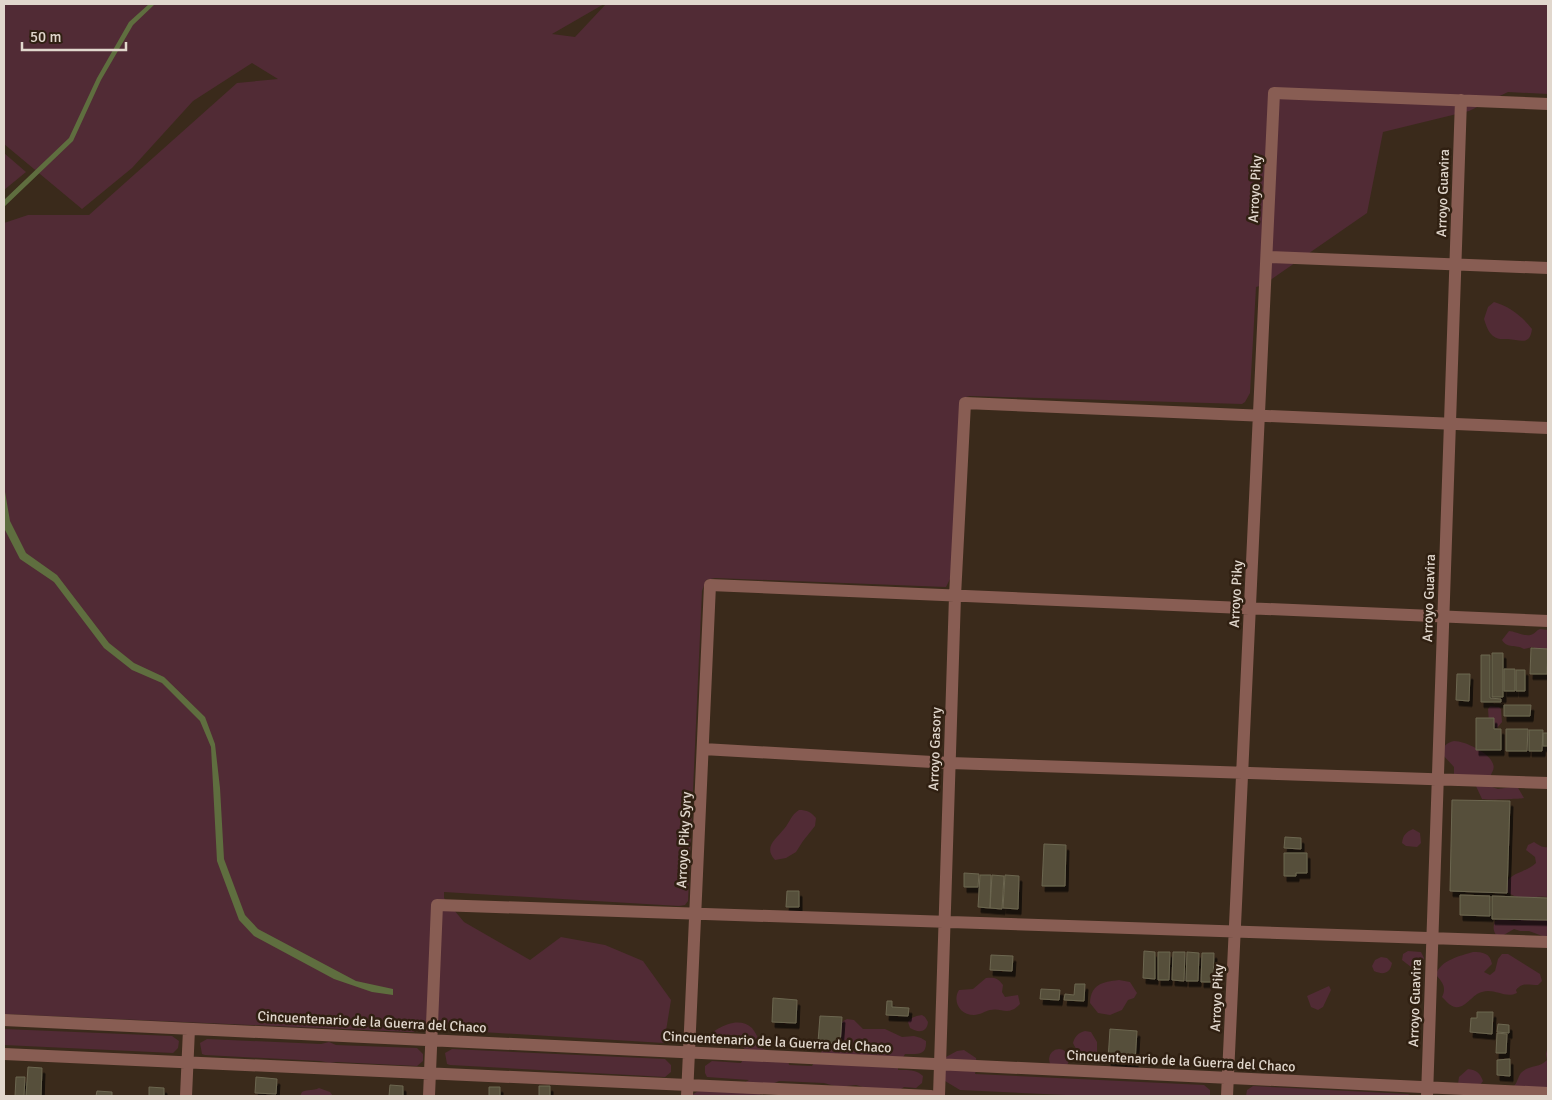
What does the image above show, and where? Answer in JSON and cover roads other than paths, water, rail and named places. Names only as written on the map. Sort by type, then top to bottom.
[{"type":"street","name":"Arroyo Piky","points":[[1227,1096],[1274,93],[1461,100]]},
{"type":"street","points":[[1461,100],[1548,104]]},
{"type":"street","name":"Arroyo Guavira","points":[[1427,1092],[1461,100]]},
{"type":"street","points":[[1266,257],[1548,268]]},
{"type":"street","name":"Arroyo Gasory","points":[[939,1096],[955,596],[965,403],[1259,416]]},
{"type":"street","points":[[1259,416],[1548,428]]},
{"type":"street","name":"Arroyo Piky Syry","points":[[687,1091],[710,585],[955,596]]},
{"type":"street","points":[[955,596],[1548,621]]},
{"type":"street","points":[[703,749],[950,763],[1548,783]]},
{"type":"street","points":[[429,1096],[437,905],[1548,942]]},
{"type":"street","name":"Cincuentenario de la Guerra del Chaco","points":[[4,1020],[1228,1078],[1427,1092],[1548,1093]]},
{"type":"street","points":[[186,1096],[189,1029]]},
{"type":"street","points":[[4,1054],[430,1073],[687,1091],[931,1096]]}]
